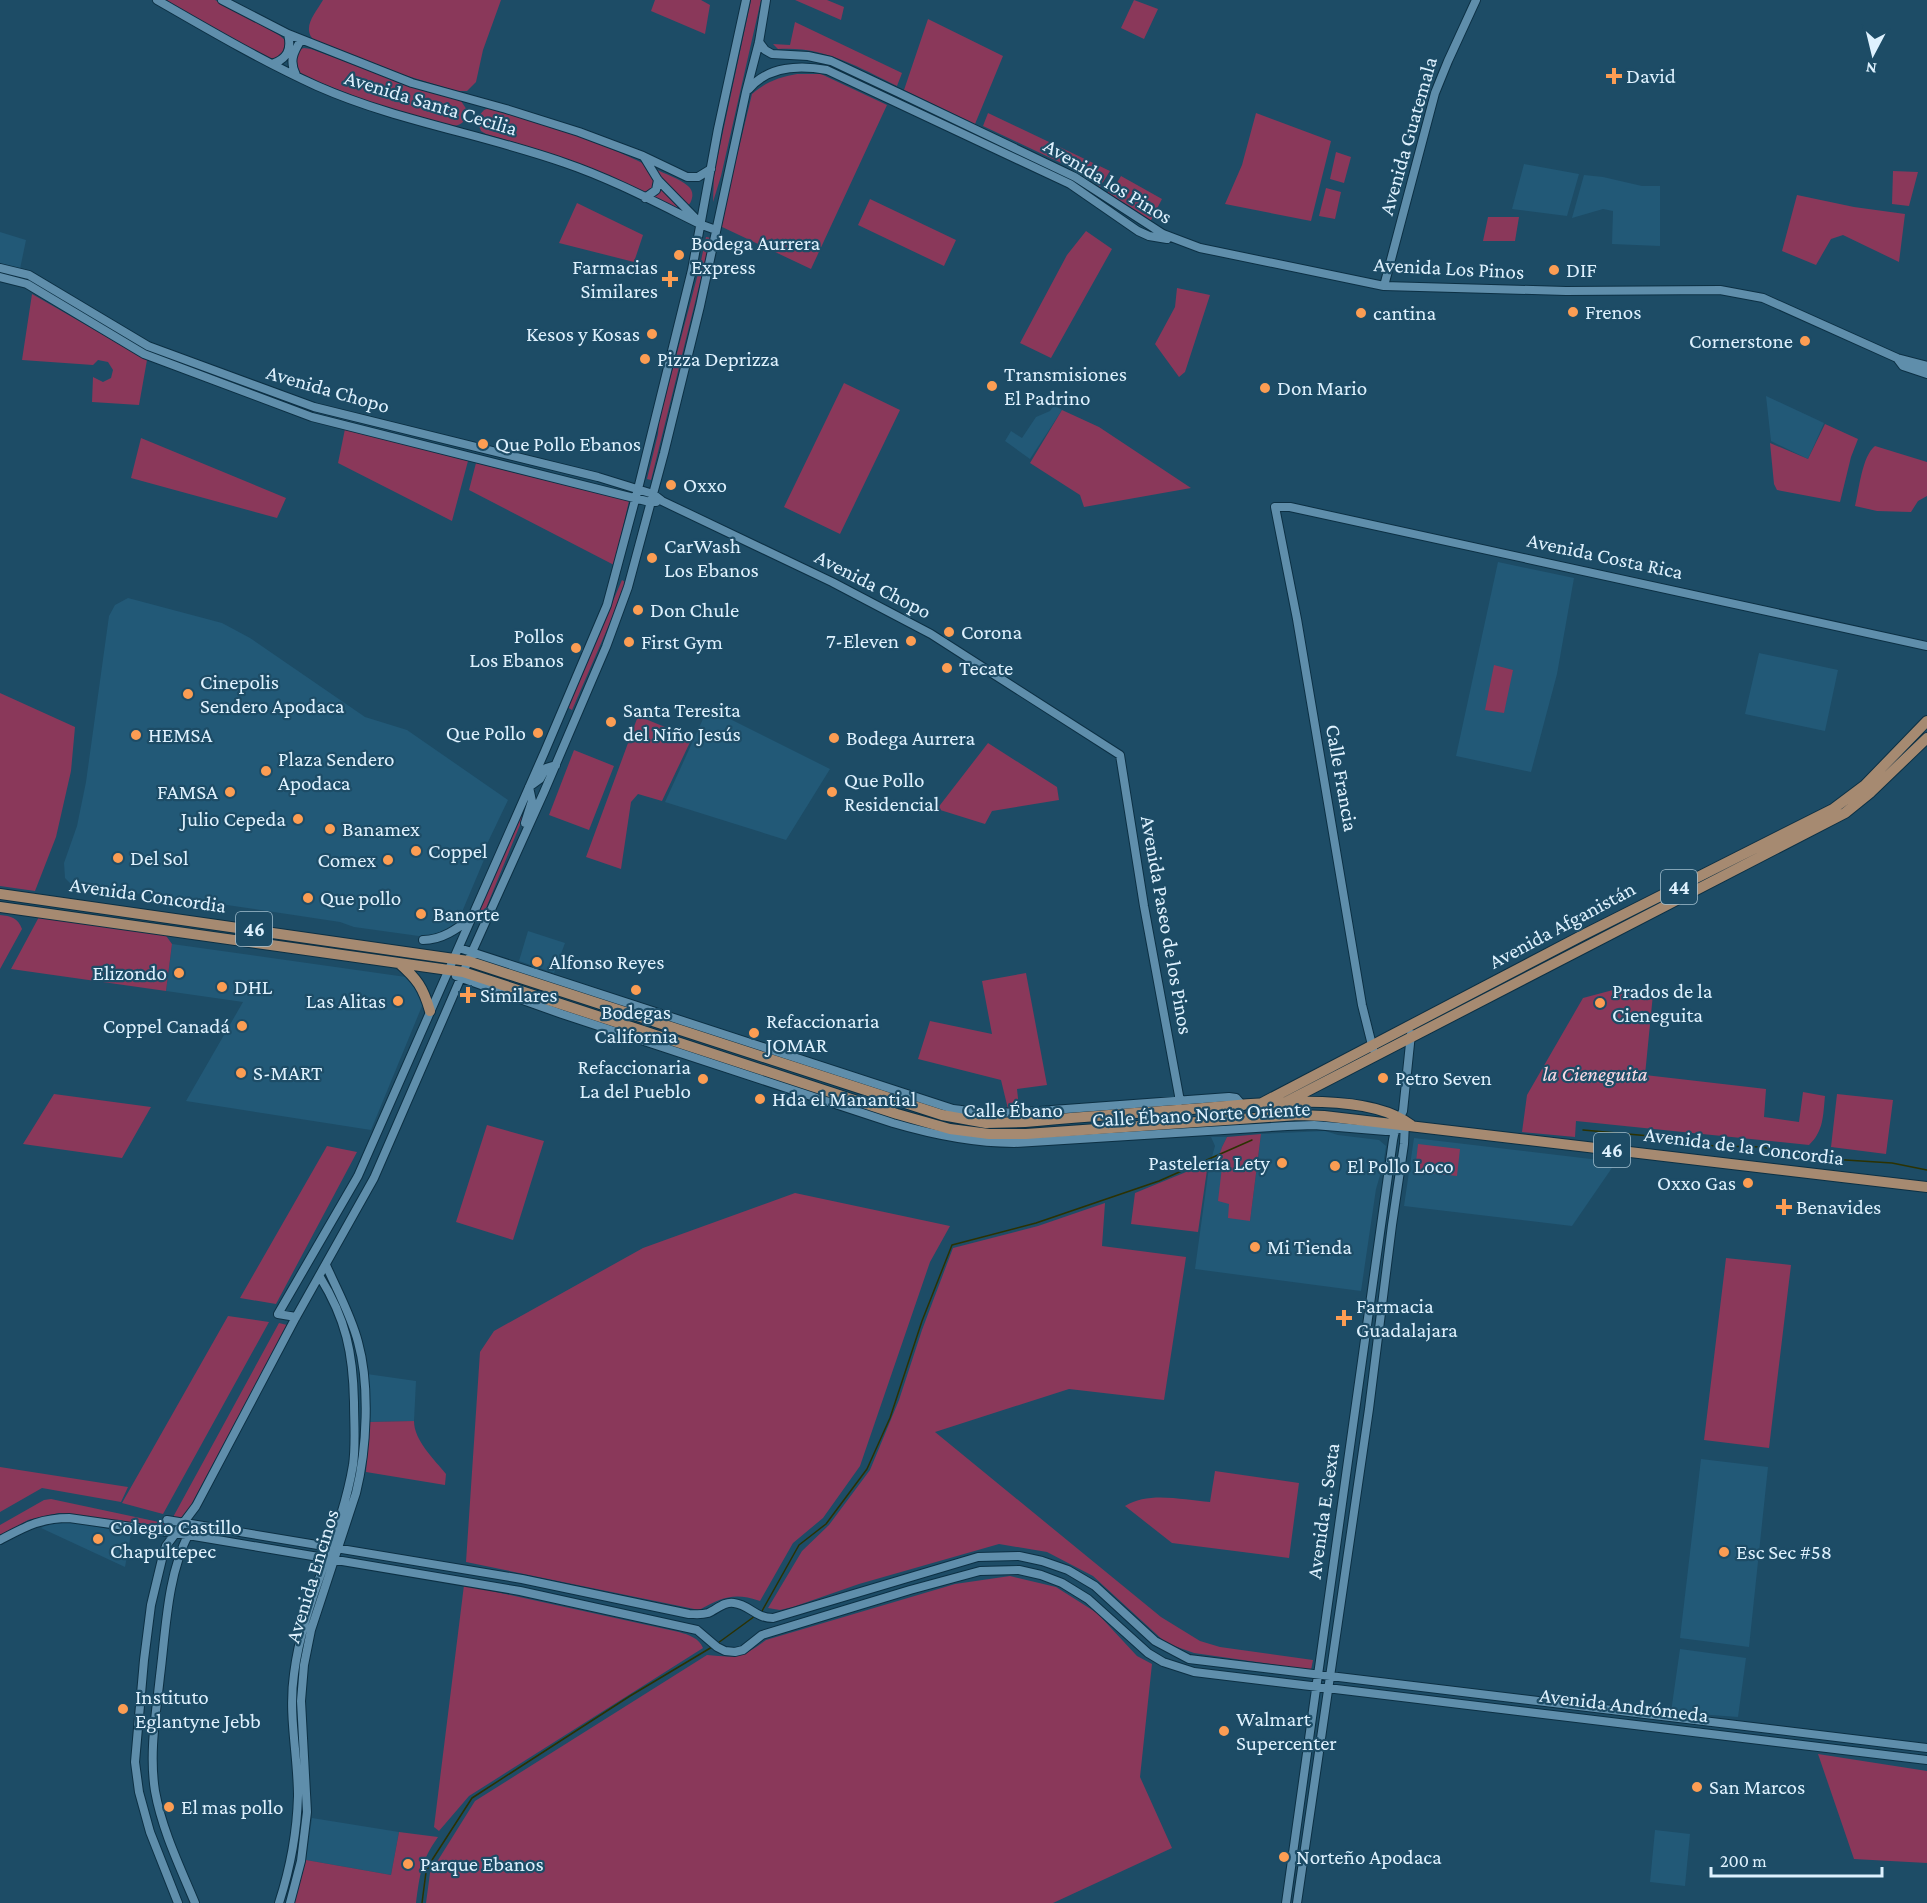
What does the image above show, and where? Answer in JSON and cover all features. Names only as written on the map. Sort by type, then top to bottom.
[{"type":"main road","name":"Avenida Afganistán","points":[[1411,1031],[1592,930],[1833,809],[1865,785],[1927,721]]},
{"type":"main road","name":"Avenida Afganistán","points":[[1259,1105],[1374,1050],[1845,813],[1864,799],[1927,738]]},
{"type":"main road","name":"Avenida Concordia","points":[[0,894],[453,962],[462,975]]},
{"type":"main road","points":[[0,902],[38,907]]},
{"type":"main road","name":"Avenida Concordia","points":[[0,907],[398,963],[453,962],[470,956]]},
{"type":"main road","name":"Calle Ébano","points":[[470,956],[577,995],[942,1115],[986,1123],[1025,1122],[1113,1111],[1310,1102],[1374,1108],[1402,1122]]},
{"type":"main road","points":[[398,963],[418,981],[430,1011]]},
{"type":"main road","name":"Calle Ébano","points":[[462,975],[950,1129],[989,1134],[1026,1134],[1165,1129],[1203,1121],[1324,1116],[1402,1122]]},
{"type":"main road","name":"Avenida Afganistán","points":[[1263,1117],[1374,1050]]},
{"type":"main road","points":[[1203,1121],[1216,1131]]},
{"type":"main road","name":"Avenida de la Concordia","points":[[1402,1122],[1927,1187]]},
{"type":"street","name":"Avenida Santa Cecilia","points":[[157,0],[272,64],[318,86],[381,109],[566,163],[716,230]]},
{"type":"street","name":"Avenida Santa Cecilia","points":[[222,0],[301,40],[412,83],[542,120],[643,156],[687,177],[698,177],[711,169]]},
{"type":"street","points":[[298,1314],[278,1314],[358,1176],[607,604],[639,489],[702,225],[711,169],[746,0]]},
{"type":"street","points":[[195,1903],[164,1826],[155,1788],[152,1750],[169,1606],[175,1569],[188,1535],[188,1524],[298,1314],[372,1181],[556,765],[620,611],[652,498],[698,315],[759,42],[766,0]]},
{"type":"street","name":"Avenida Guatemala","points":[[1384,286],[1435,93],[1476,0]]},
{"type":"street","points":[[272,64],[282,60],[288,54],[290,44],[288,34]]},
{"type":"street","points":[[296,75],[292,59],[301,40]]},
{"type":"street","name":"Avenida los Pinos","points":[[759,42],[765,50],[772,54],[808,56],[831,61],[1075,177],[1102,193],[1146,225],[1171,239]]},
{"type":"street","points":[[807,66],[808,56]]},
{"type":"street","name":"Avenida los Pinos","points":[[746,92],[755,81],[794,66],[827,70],[1070,184],[1138,231],[1161,239],[1171,239]]},
{"type":"street","points":[[643,156],[658,180],[702,225]]},
{"type":"street","points":[[645,198],[656,190],[658,180]]},
{"type":"street","name":"Avenida Los Pinos","points":[[1171,239],[1200,248],[1384,286],[1566,291],[1720,290],[1744,293],[1763,298],[1897,358],[1927,366]]},
{"type":"street","name":"Avenida Chopo","points":[[0,268],[29,275],[148,346],[277,395],[314,407],[639,489],[652,498],[859,596],[931,634],[1120,755]]},
{"type":"street","name":"Avenida Chopo","points":[[0,277],[27,284],[144,354],[312,417],[636,499],[652,498]]},
{"type":"street","name":"Avenida Los Pinos","points":[[1897,358],[1903,366],[1927,374]]},
{"type":"street","name":"Avenida Costa Rica","points":[[1275,507],[1290,507],[1381,526],[1927,646]]},
{"type":"street","name":"Calle Francia","points":[[1275,507],[1297,619],[1362,1005],[1374,1050]]},
{"type":"street","name":"Avenida Paseo de los Pinos","points":[[1120,755],[1146,916],[1180,1101]]},
{"type":"street","points":[[529,787],[540,779],[546,768],[556,765]]},
{"type":"street","points":[[525,833],[525,822],[532,801],[529,787]]},
{"type":"street","points":[[423,940],[437,939],[471,918]]},
{"type":"street","points":[[1402,1122],[1411,1031]]},
{"type":"street","points":[[1113,1111],[1180,1101],[1233,1097],[1243,1106]]},
{"type":"street","points":[[386,1110],[401,1115]]},
{"type":"street","name":"Calle Ébano Norte Oriente","points":[[1165,1129],[1216,1131],[1402,1122]]},
{"type":"street","name":"Avenida E. Sexta","points":[[1286,1903],[1316,1687],[1402,1122]]},
{"type":"street","name":"Avenida E. Sexta","points":[[1297,1903],[1370,1409],[1402,1122]]},
{"type":"street","points":[[358,1176],[372,1181]]},
{"type":"street","name":"Avenida Encinos","points":[[279,1903],[291,1860],[297,1810],[293,1677],[302,1628],[360,1478],[366,1428],[358,1342],[326,1265]]},
{"type":"street","name":"Avenida Encinos","points":[[320,1277],[343,1323],[350,1346],[354,1373],[353,1462],[334,1548]]},
{"type":"street","points":[[0,1540],[28,1524],[55,1518],[69,1518],[188,1535],[443,1578],[619,1612],[705,1636],[725,1651],[743,1650],[757,1638],[761,1627],[760,1617],[735,1603],[728,1603],[706,1614],[689,1614],[612,1596],[166,1520]]},
{"type":"street","points":[[178,1903],[150,1833],[138,1785],[135,1762],[154,1593],[166,1546],[175,1534],[188,1524]]},
{"type":"street","points":[[157,1531],[163,1537],[166,1546]]},
{"type":"street","name":"Avenida Andrómeda","points":[[760,1617],[773,1618],[978,1557],[1019,1556],[1068,1570],[1095,1586],[1155,1641],[1189,1659],[1927,1748]]},
{"type":"street","name":"Avenida Encinos","points":[[290,1903],[301,1862],[307,1812],[301,1701],[304,1665],[330,1559]]},
{"type":"street","name":"Avenida Andrómeda","points":[[757,1638],[910,1590],[980,1571],[1019,1570],[1062,1583],[1088,1599],[1148,1653],[1163,1662],[1194,1672],[1927,1760]]},
{"type":"street","points":[[705,1636],[702,1627],[706,1614]]},
{"type":"shaded area","points":[[1524,164],[1579,174],[1567,216],[1512,209]]},
{"type":"shaded area","points":[[1584,175],[1642,186],[1660,186],[1660,246],[1612,244],[1613,211],[1603,209],[1572,218]]},
{"type":"shaded area","points":[[0,232],[26,240],[20,269],[0,265]]},
{"type":"shaded area","points":[[1766,396],[1824,423],[1808,459],[1771,441]]},
{"type":"shaded area","points":[[1054,405],[1062,410],[1030,459],[1005,441],[1011,431],[1022,438],[1036,417],[1050,411]]},
{"type":"shaded area","points":[[1498,562],[1574,578],[1557,674],[1531,772],[1456,756]]},
{"type":"shaded area","points":[[128,598],[222,623],[250,638],[365,717],[407,730],[508,800],[486,846],[486,855],[459,919],[448,931],[426,937],[227,905],[80,888],[72,885],[65,878],[64,863],[77,826],[86,782],[109,616],[115,605]]},
{"type":"shaded area","points":[[1759,653],[1838,670],[1825,731],[1745,714]]},
{"type":"shaded area","points":[[708,708],[830,769],[786,840],[665,802]]},
{"type":"shaded area","points":[[528,931],[565,943],[554,973],[519,961]]},
{"type":"shaded area","points":[[172,944],[406,977],[414,982],[422,997],[422,1006],[371,1130],[186,1101],[243,1002],[166,991]]},
{"type":"shaded area","points":[[1325,1131],[1338,1135],[1379,1140],[1386,1146],[1376,1189],[1361,1291],[1195,1269],[1209,1167],[1215,1146],[1211,1137],[1227,1137],[1217,1165],[1222,1166],[1229,1203],[1250,1221],[1261,1134]]},
{"type":"shaded area","points":[[1414,1138],[1616,1162],[1572,1226],[1404,1206]]},
{"type":"shaded area","points":[[367,1374],[416,1381],[414,1421],[369,1422]]},
{"type":"shaded area","name":"Esc Sec #58","points":[[1701,1459],[1768,1467],[1749,1647],[1680,1638]]},
{"type":"shaded area","name":"Colegio Castillo Chapultepec","points":[[65,1521],[131,1533],[125,1567],[41,1528],[50,1523]]},
{"type":"shaded area","points":[[1680,1649],[1746,1658],[1738,1717],[1671,1712]]},
{"type":"shaded area","points":[[312,1818],[399,1832],[391,1875],[306,1860]]},
{"type":"shaded area","points":[[1655,1830],[1690,1834],[1685,1886],[1650,1882]]},
{"type":"green space","points":[[164,0],[215,0],[279,35],[285,40],[284,56],[277,60],[270,59],[233,41]]},
{"type":"green space","points":[[323,0],[501,0],[483,50],[476,82],[467,91],[457,91],[391,71],[316,42],[309,32],[310,21]]},
{"type":"green space","points":[[655,0],[701,0],[710,5],[705,34],[651,11]]},
{"type":"green space","points":[[751,0],[761,0],[713,202],[714,174]]},
{"type":"green space","points":[[795,0],[827,0],[844,7],[841,20]]},
{"type":"green space","points":[[1134,0],[1158,9],[1144,39],[1121,28]]},
{"type":"green space","points":[[928,19],[1003,56],[975,124],[904,90]]},
{"type":"green space","points":[[795,22],[902,73],[897,86],[825,54],[778,49],[773,44],[790,45]]},
{"type":"green space","points":[[304,48],[461,101],[467,110],[465,119],[458,125],[429,121],[382,106],[302,75],[296,71],[295,54]]},
{"type":"green space","points":[[797,74],[821,74],[887,105],[811,269],[720,226],[752,94],[773,81]]},
{"type":"green space","points":[[489,108],[574,134],[676,178],[692,192],[690,204],[686,207],[674,207],[582,166],[486,134],[481,131],[476,119]]},
{"type":"green space","points":[[988,113],[1110,171],[1100,187],[1076,170],[983,126]]},
{"type":"green space","points":[[1256,113],[1331,141],[1311,221],[1225,204],[1242,165]]},
{"type":"green space","points":[[1336,152],[1351,157],[1344,183],[1330,179]]},
{"type":"green space","points":[[1893,171],[1918,172],[1909,206],[1892,204]]},
{"type":"green space","points":[[1121,176],[1162,199],[1149,224],[1107,193]]},
{"type":"green space","points":[[1326,188],[1341,192],[1335,219],[1319,216]]},
{"type":"green space","points":[[1797,195],[1854,207],[1905,214],[1899,262],[1843,235],[1831,239],[1816,265],[1782,251]]},
{"type":"green space","points":[[870,199],[956,240],[944,266],[858,225]]},
{"type":"green space","points":[[577,203],[643,235],[634,262],[559,243]]},
{"type":"green space","points":[[1488,217],[1519,217],[1515,241],[1483,241]]},
{"type":"green space","points":[[1086,231],[1112,249],[1051,358],[1020,343],[1067,255]]},
{"type":"green space","points":[[706,237],[711,238],[651,480],[647,479],[659,421]]},
{"type":"green space","points":[[1177,288],[1210,295],[1185,372],[1179,377],[1155,344],[1175,307]]},
{"type":"green space","points":[[32,294],[147,360],[139,405],[92,402],[93,377],[103,382],[111,378],[113,370],[108,362],[98,360],[93,365],[22,360]]},
{"type":"green space","points":[[844,383],[900,410],[840,534],[784,507]]},
{"type":"green space","points":[[1062,410],[1099,427],[1191,488],[1084,507],[1080,495],[1030,463]]},
{"type":"green space","points":[[1825,424],[1858,439],[1840,502],[1777,490],[1774,484],[1770,443],[1808,459]]},
{"type":"green space","points":[[345,429],[468,461],[452,521],[338,463]]},
{"type":"green space","points":[[141,438],[286,498],[277,518],[131,478]]},
{"type":"green space","points":[[1875,446],[1927,462],[1927,496],[1918,501],[1911,512],[1877,511],[1855,506],[1864,465]]},
{"type":"green space","points":[[476,463],[629,501],[614,565],[469,490]]},
{"type":"green space","points":[[622,580],[625,582],[615,611],[572,710],[567,707]]},
{"type":"green space","points":[[1494,665],[1513,670],[1504,713],[1485,710]]},
{"type":"green space","points":[[0,693],[75,727],[71,771],[56,837],[35,891],[0,886]]},
{"type":"green space","points":[[638,716],[692,738],[662,801],[638,794],[631,802],[621,869],[586,857]]},
{"type":"green space","points":[[988,743],[1057,787],[1059,800],[992,811],[985,824],[937,809]]},
{"type":"green space","points":[[574,750],[614,766],[589,830],[549,815]]},
{"type":"green space","points":[[528,795],[531,798],[482,915],[478,913]]},
{"type":"green space","points":[[0,915],[14,918],[22,929],[0,969]]},
{"type":"green space","points":[[40,915],[164,933],[172,944],[166,991],[11,969]]},
{"type":"green space","points":[[1026,973],[1047,1085],[1017,1089],[1019,1108],[1008,1109],[1001,1080],[918,1059],[930,1021],[992,1034],[982,981]]},
{"type":"green space","name":"la Cieneguita","points":[[1613,990],[1653,994],[1645,1075],[1766,1089],[1764,1117],[1799,1122],[1803,1092],[1825,1096],[1822,1122],[1814,1140],[1809,1145],[1576,1121],[1575,1137],[1522,1132],[1527,1095],[1583,998]]},
{"type":"green space","points":[[54,1094],[151,1107],[122,1158],[23,1144]]},
{"type":"green space","points":[[1837,1094],[1893,1100],[1886,1154],[1831,1147]]},
{"type":"green space","points":[[487,1125],[544,1141],[513,1240],[456,1222]]},
{"type":"green space","points":[[1261,1134],[1250,1221],[1228,1218],[1229,1204],[1218,1201],[1222,1167],[1216,1165],[1222,1147],[1227,1137]]},
{"type":"green space","points":[[1418,1144],[1460,1149],[1457,1176],[1415,1171]]},
{"type":"green space","points":[[327,1146],[357,1152],[276,1304],[240,1298]]},
{"type":"green space","points":[[1208,1163],[1198,1232],[1131,1224],[1135,1193]]},
{"type":"green space","points":[[795,1193],[950,1226],[930,1262],[860,1466],[823,1518],[793,1543],[760,1601],[736,1596],[729,1597],[699,1610],[466,1562],[480,1352],[494,1331],[643,1248]]},
{"type":"green space","points":[[1105,1203],[1102,1246],[1186,1257],[1164,1400],[1069,1389],[935,1432],[1161,1617],[1200,1641],[1220,1647],[1313,1660],[1311,1670],[1194,1653],[1166,1643],[1093,1576],[1047,1552],[999,1544],[859,1584],[793,1607],[780,1610],[768,1608],[802,1551],[829,1525],[870,1470],[899,1400],[953,1248],[1038,1226]]},
{"type":"green space","points":[[1726,1258],[1791,1265],[1769,1448],[1704,1440]]},
{"type":"green space","points":[[228,1316],[269,1322],[163,1514],[122,1503]]},
{"type":"green space","points":[[279,1323],[287,1325],[183,1520],[172,1519]]},
{"type":"green space","points":[[414,1421],[421,1443],[446,1474],[445,1485],[366,1472],[369,1422]]},
{"type":"green space","points":[[0,1467],[128,1487],[121,1502],[42,1488],[0,1512]]},
{"type":"green space","points":[[1215,1471],[1299,1483],[1289,1558],[1172,1543],[1125,1506],[1134,1501],[1155,1498],[1210,1502]]},
{"type":"green space","points":[[51,1499],[173,1525],[168,1530],[59,1513],[28,1520],[0,1536],[0,1525],[44,1500]]},
{"type":"green space","points":[[1010,1576],[1056,1587],[1097,1613],[1137,1656],[1152,1664],[1140,1777],[1172,1848],[1053,1903],[426,1903],[430,1873],[475,1801],[707,1655],[738,1655],[766,1640],[955,1584]]},
{"type":"green space","points":[[464,1585],[679,1632],[696,1639],[703,1648],[469,1796],[439,1831],[434,1827]]},
{"type":"green space","points":[[1818,1754],[1927,1771],[1927,1863],[1854,1859]]},
{"type":"green space","name":"Parque Ebanos","points":[[399,1832],[438,1837],[422,1868],[416,1903],[294,1903],[306,1860],[391,1875]]},
{"type":"waterway","points":[[1583,1130],[1661,1137],[1714,1146],[1763,1147],[1795,1156],[1816,1157]]},
{"type":"waterway","points":[[762,1611],[799,1545],[826,1524],[867,1469],[890,1418],[922,1321],[952,1245],[1036,1223],[1159,1181],[1252,1140]]},
{"type":"waterway","points":[[1830,1159],[1892,1163],[1927,1170]]},
{"type":"waterway","points":[[718,1643],[755,1616]]},
{"type":"waterway","points":[[422,1903],[426,1872],[472,1798],[630,1696],[712,1647]]},
{"type":"place","name":"David","points":[[1614,76]]},
{"type":"place","name":"Bodega Aurrera Express","points":[[679,255]]},
{"type":"place","name":"DIF","points":[[1554,270]]},
{"type":"place","name":"Farmacias Similares","points":[[670,279]]},
{"type":"place","name":"Frenos","points":[[1573,312]]},
{"type":"place","name":"cantina","points":[[1361,313]]},
{"type":"place","name":"Kesos y Kosas","points":[[652,334]]},
{"type":"place","name":"Cornerstone","points":[[1805,341]]},
{"type":"place","name":"Pizza Deprizza","points":[[645,359]]},
{"type":"place","name":"Transmisiones El Padrino","points":[[992,386]]},
{"type":"place","name":"Don Mario","points":[[1265,388]]},
{"type":"place","name":"Que Pollo Ebanos","points":[[483,444]]},
{"type":"place","name":"Oxxo","points":[[671,485]]},
{"type":"place","name":"CarWash Los Ebanos","points":[[652,558]]},
{"type":"place","name":"Don Chule","points":[[638,610]]},
{"type":"place","name":"Corona","points":[[949,632]]},
{"type":"place","name":"7-Eleven","points":[[911,641]]},
{"type":"place","name":"First Gym","points":[[629,642]]},
{"type":"place","name":"Pollos Los Ebanos","points":[[576,648]]},
{"type":"place","name":"Tecate","points":[[947,668]]},
{"type":"place","name":"Cinepolis Sendero Apodaca","points":[[188,694]]},
{"type":"place","name":"Santa Teresita del Niño Jesús","points":[[611,722]]},
{"type":"place","name":"Que Pollo","points":[[538,733]]},
{"type":"place","name":"HEMSA","points":[[136,735]]},
{"type":"place","name":"Bodega Aurrera","points":[[834,738]]},
{"type":"place","name":"Plaza Sendero Apodaca","points":[[266,771]]},
{"type":"place","name":"FAMSA","points":[[230,792]]},
{"type":"place","name":"Que Pollo Residencial","points":[[832,792]]},
{"type":"place","name":"Julio Cepeda","points":[[298,819]]},
{"type":"place","name":"Banamex","points":[[330,829]]},
{"type":"place","name":"Coppel","points":[[416,851]]},
{"type":"place","name":"Del Sol","points":[[118,858]]},
{"type":"place","name":"Comex","points":[[388,860]]},
{"type":"place","name":"Que pollo","points":[[308,898]]},
{"type":"place","name":"Banorte","points":[[421,914]]},
{"type":"place","name":"Alfonso Reyes","points":[[537,962]]},
{"type":"place","name":"Elizondo","points":[[179,973]]},
{"type":"place","name":"DHL","points":[[222,987]]},
{"type":"place","name":"Bodegas California","points":[[636,990]]},
{"type":"place","name":"Similares","points":[[468,995]]},
{"type":"place","name":"Las Alitas","points":[[398,1001]]},
{"type":"place","name":"Prados de la Cieneguita","points":[[1600,1003]]},
{"type":"place","name":"Coppel Canadá","points":[[242,1026]]},
{"type":"place","name":"Refaccionaria JOMAR","points":[[754,1033]]},
{"type":"place","name":"S-MART","points":[[241,1073]]},
{"type":"place","name":"Petro Seven","points":[[1383,1078]]},
{"type":"place","name":"Refaccionaria La del Pueblo","points":[[703,1079]]},
{"type":"place","name":"Hda el Manantial","points":[[760,1099]]},
{"type":"place","name":"Pastelería Lety","points":[[1282,1163]]},
{"type":"place","name":"El Pollo Loco","points":[[1335,1166]]},
{"type":"place","name":"Oxxo Gas","points":[[1748,1183]]},
{"type":"place","name":"Benavides","points":[[1784,1207]]},
{"type":"place","name":"Mi Tienda","points":[[1255,1247]]},
{"type":"place","name":"Farmacia Guadalajara","points":[[1344,1318]]},
{"type":"place","name":"Colegio Castillo Chapultepec","points":[[98,1539]]},
{"type":"place","name":"Esc Sec #58","points":[[1724,1552]]},
{"type":"place","name":"Instituto Eglantyne Jebb","points":[[123,1709]]},
{"type":"place","name":"Walmart Supercenter","points":[[1224,1731]]},
{"type":"place","name":"San Marcos","points":[[1697,1787]]},
{"type":"place","name":"El mas pollo","points":[[169,1807]]},
{"type":"place","name":"Norteño Apodaca","points":[[1284,1857]]},
{"type":"place","name":"Parque Ebanos","points":[[408,1864]]}]
